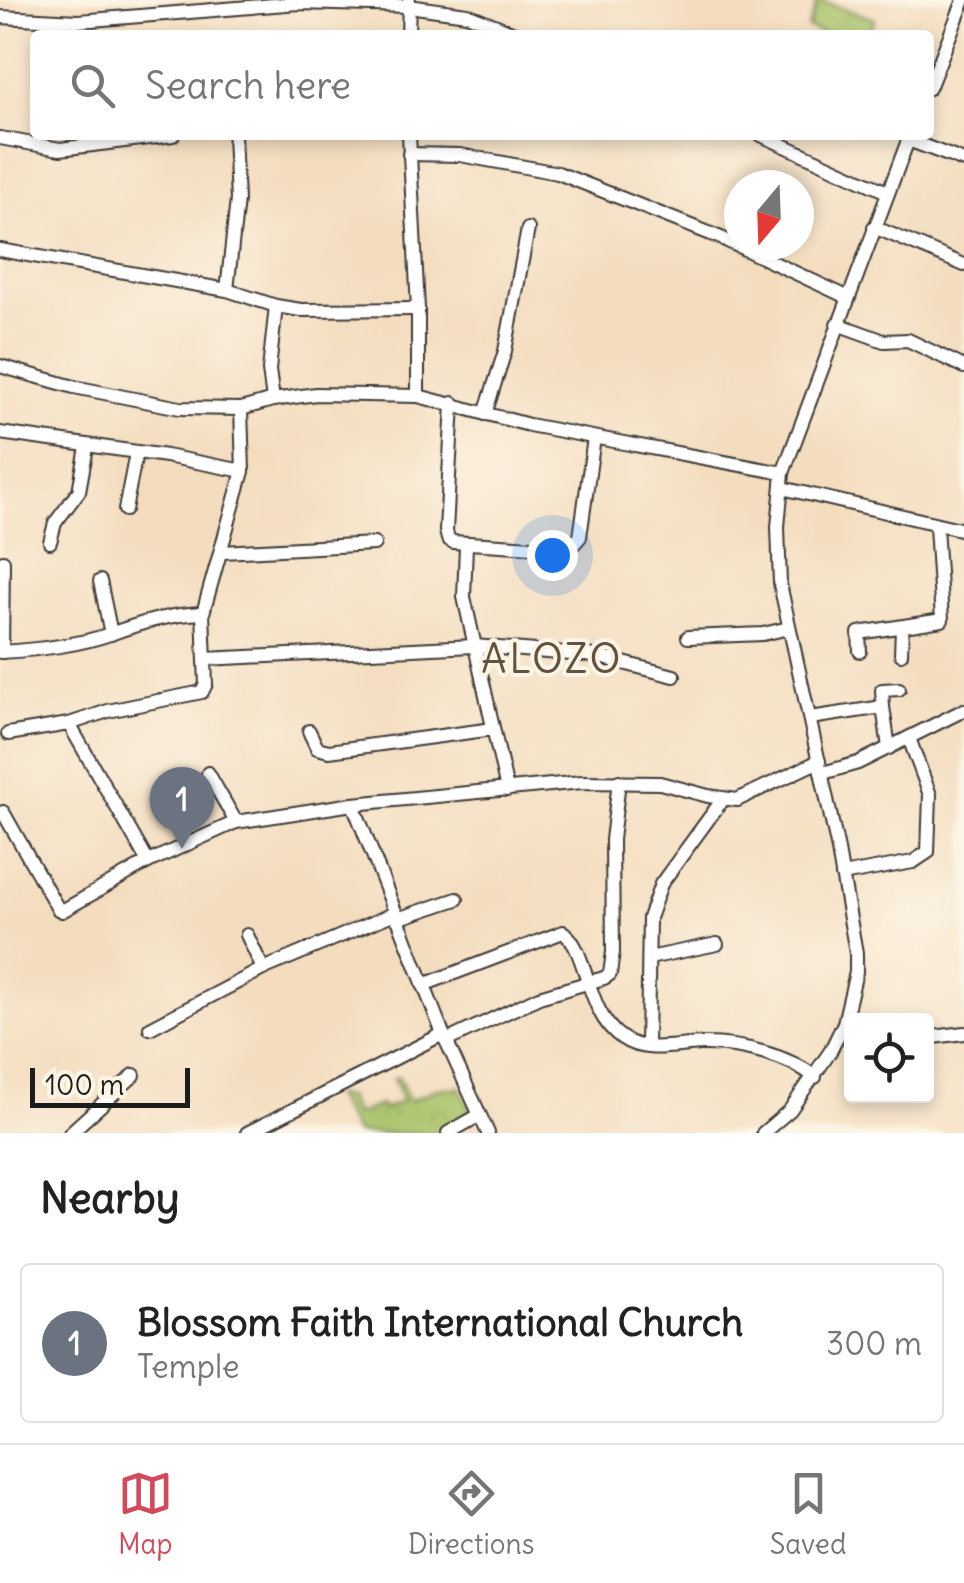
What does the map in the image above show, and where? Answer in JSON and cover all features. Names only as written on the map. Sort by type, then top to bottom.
[{"type":"street","points":[[934,75],[964,0]]},
{"type":"street","points":[[0,17],[79,21],[299,3],[409,3],[466,14],[506,30]]},
{"type":"street","points":[[408,30],[409,3]]},
{"type":"street","points":[[0,138],[60,149],[133,140]]},
{"type":"street","points":[[227,290],[237,200],[234,140]]},
{"type":"street","points":[[408,140],[418,310],[418,396]]},
{"type":"street","points":[[772,140],[888,192]]},
{"type":"street","points":[[850,1013],[856,972],[842,875],[780,584],[778,527],[783,473],[908,140]]},
{"type":"street","points":[[914,140],[964,161]]},
{"type":"street","points":[[409,154],[460,155],[558,173],[721,238],[847,297]]},
{"type":"street","points":[[874,227],[964,264]]},
{"type":"street","points":[[485,414],[504,351],[528,229]]},
{"type":"street","points":[[0,250],[227,290],[301,310],[418,310]]},
{"type":"street","points":[[273,400],[270,370],[276,306]]},
{"type":"street","points":[[838,324],[884,341],[908,340],[964,367]]},
{"type":"street","points":[[0,366],[74,387],[180,408],[241,409],[273,400],[356,392],[418,396],[594,438],[783,473]]},
{"type":"street","points":[[454,403],[446,531],[448,539],[466,544],[572,546],[580,536],[594,438]]},
{"type":"street","points":[[8,734],[69,724],[108,711],[202,692],[206,684],[203,612],[243,470],[241,409]]},
{"type":"street","points":[[0,433],[243,470]]},
{"type":"street","points":[[50,542],[55,523],[80,491],[87,448]]},
{"type":"street","points":[[125,510],[136,453]]},
{"type":"street","points":[[782,488],[964,530]]},
{"type":"street","points":[[860,650],[859,633],[942,620],[936,526]]},
{"type":"street","points":[[222,552],[374,544]]},
{"type":"street","points":[[466,544],[464,597],[507,790]]},
{"type":"street","points":[[3,562],[1,652],[54,646],[111,634],[149,620],[203,612]]},
{"type":"street","points":[[100,581],[111,634]]},
{"type":"street","points":[[902,627],[902,654]]},
{"type":"street","points":[[688,636],[763,634],[789,628]]},
{"type":"street","points":[[206,659],[474,646],[596,656],[674,676]]},
{"type":"street","points":[[889,748],[882,690],[899,690]]},
{"type":"street","points":[[810,718],[883,707]]},
{"type":"street","points":[[3,812],[62,911],[148,862],[236,822],[352,804],[582,782],[660,784],[723,799],[744,798],[767,783],[821,767],[858,763],[964,710]]},
{"type":"street","points":[[69,724],[148,862]]},
{"type":"street","points":[[309,731],[317,748],[329,751],[493,729]]},
{"type":"street","points":[[842,875],[913,862],[928,852],[930,795],[909,738]]},
{"type":"street","points":[[208,773],[236,822]]},
{"type":"street","points":[[247,1133],[539,996],[604,978],[612,968],[612,840],[620,782]]},
{"type":"street","points":[[647,1047],[649,918],[661,884],[723,799]]},
{"type":"street","points":[[352,804],[444,1038],[488,1133]]},
{"type":"street","points":[[150,1028],[263,969],[396,916],[456,899]]},
{"type":"street","points":[[423,985],[562,932],[573,942],[598,1012],[623,1039],[647,1047],[738,1047],[787,1061],[815,1077]]},
{"type":"street","points":[[247,934],[263,969]]},
{"type":"street","points":[[649,958],[717,944]]},
{"type":"street","points":[[763,1133],[790,1110],[844,1030]]},
{"type":"street","points":[[934,1037],[964,1032]]},
{"type":"street","points":[[70,1133],[134,1075]]},
{"type":"street","points":[[448,1133],[478,1116]]},
{"type":"green space","points":[[818,0],[875,19],[871,30],[808,28]]},
{"type":"green space","points":[[398,1077],[410,1101],[436,1089],[460,1087],[472,1115],[438,1133],[356,1133],[334,1096],[347,1097],[356,1115],[380,1105],[383,1109],[403,1101],[393,1079]]},
{"type":"place","name":"Blossom Faith International Church","points":[[182,849]]},
{"type":"district","name":"ALOZO","points":[[552,659]]}]
